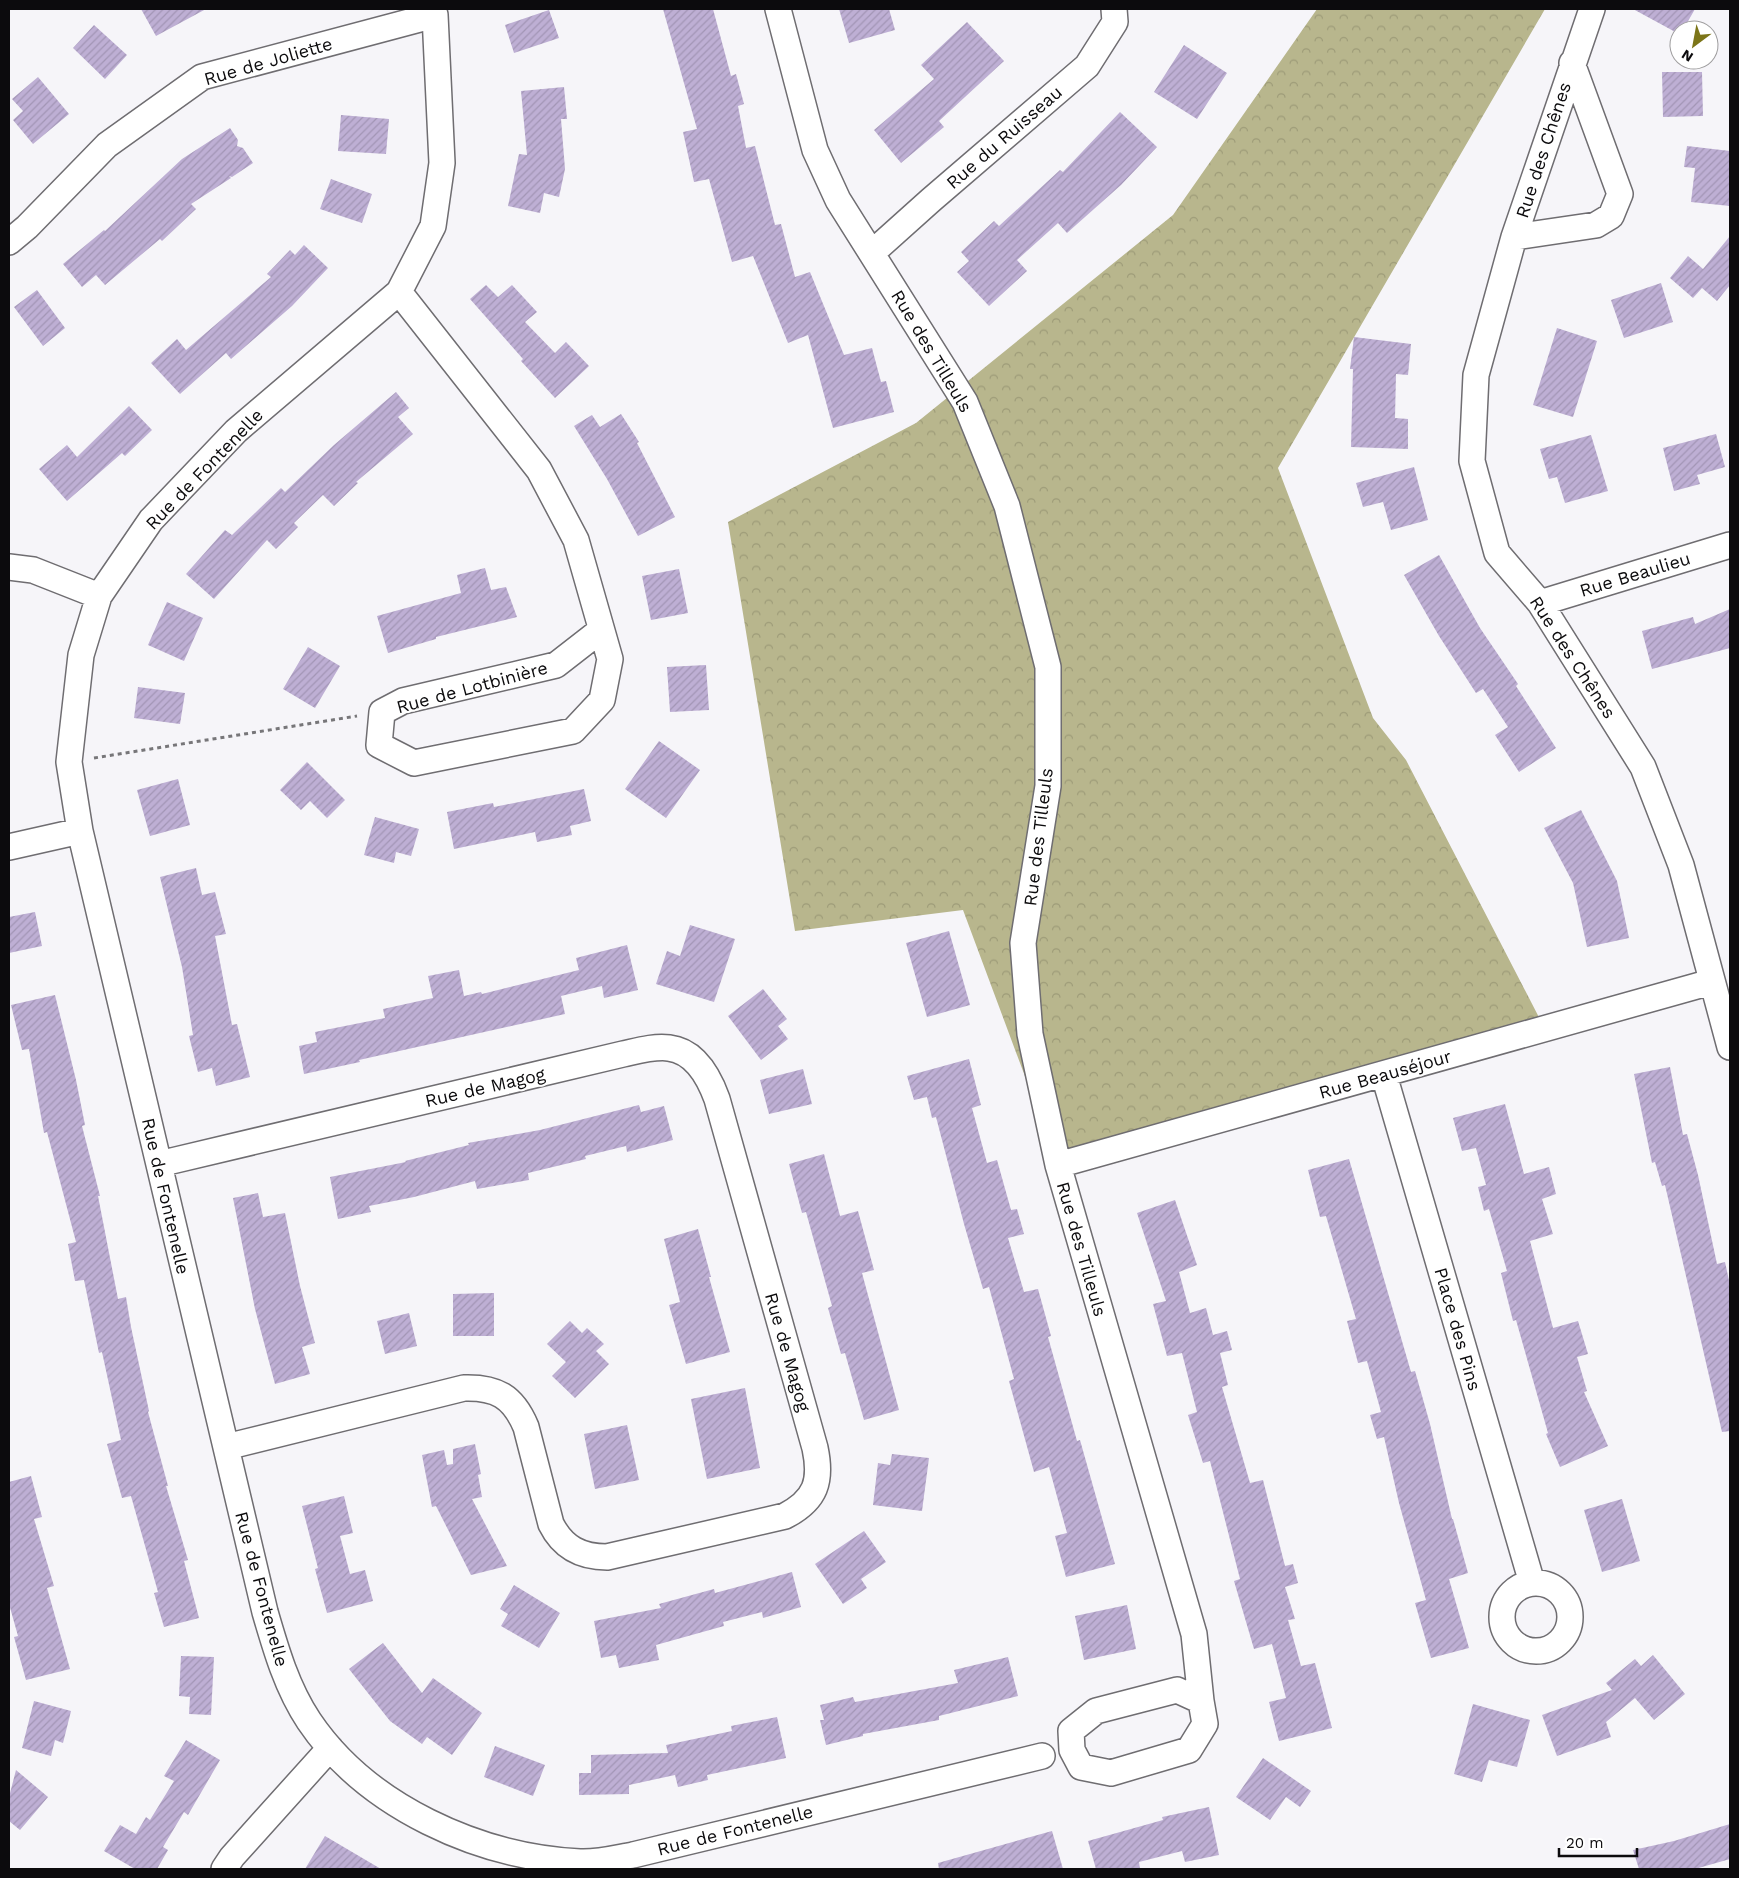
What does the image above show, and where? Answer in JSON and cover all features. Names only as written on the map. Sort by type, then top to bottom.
[{"type":"street","name":"Rue des Tilleuls","points":[[778,9],[816,150],[838,200],[873,252],[966,402],[1007,506],[1048,667],[1048,786],[1023,943],[1030,1034],[1058,1165],[1194,1634],[1205,1724],[1189,1750],[1111,1773],[1081,1767],[1072,1750],[1071,1731],[1096,1711],[1177,1690],[1201,1701]]},
{"type":"street","name":"Rue du Ruisseau","points":[[873,252],[1087,66],[1115,22],[1114,9]]},
{"type":"street","name":"Rue des Chênes","points":[[1592,9],[1514,237],[1476,375],[1472,462],[1497,553],[1540,603],[1643,767],[1680,865],[1730,1047]]},
{"type":"street","name":"Rue de Joliette","points":[[9,242],[27,227],[107,145],[202,77],[434,12]]},
{"type":"street","name":"Rue de Fontenelle","points":[[434,12],[442,163],[433,226],[399,292],[236,431],[151,520],[99,596],[81,655],[69,762],[80,831],[265,1612],[280,1661],[297,1699],[309,1720],[330,1748],[363,1779],[394,1802],[453,1834],[484,1846],[535,1858],[582,1863],[634,1862],[1042,1756]]},
{"type":"street","name":"Rue des Chênes","points":[[1514,237],[1596,225],[1611,216],[1620,194],[1572,63]]},
{"type":"street","name":"Rue de Lotbinière","points":[[399,292],[539,470],[576,540],[610,659],[602,700],[572,731],[414,763],[379,745],[382,712],[403,701],[556,665],[601,630]]},
{"type":"street","name":"Rue Beaulieu","points":[[1540,603],[1730,545]]},
{"type":"street","points":[[9,568],[33,570],[99,596]]},
{"type":"street","points":[[9,847],[80,831]]},
{"type":"street","name":"Rue Beauséjour","points":[[1058,1165],[1711,982]]},
{"type":"street","name":"Rue de Magog","points":[[159,1164],[623,1054],[656,1048],[668,1048],[679,1051],[702,1068],[709,1078],[717,1099],[818,1464],[817,1480],[807,1502],[785,1516],[607,1557],[594,1557],[572,1550],[561,1541],[551,1524],[526,1427],[520,1415],[503,1396],[489,1389],[464,1388],[226,1447]]},
{"type":"street","name":"Place des Pins","points":[[1384,1075],[1532,1583]]},
{"type":"street","points":[[224,1869],[232,1857],[330,1748]]},
{"type":"path","points":[[69,762],[382,712]]},
{"type":"green space","points":[[1317,9],[1545,9],[1278,468],[1373,718],[1406,760],[1545,1029],[1058,1165],[963,910],[795,931],[728,522],[916,423],[1173,215]]},
{"type":"building","points":[[141,9],[206,9],[156,36]]},
{"type":"building","points":[[663,9],[713,9],[731,76],[736,74],[744,104],[738,106],[746,148],[755,146],[775,225],[781,224],[795,277],[810,272],[844,355],[872,348],[881,382],[886,381],[894,412],[833,428],[808,335],[788,343],[753,256],[732,262],[709,179],[694,182],[683,132],[697,129]]},
{"type":"building","points":[[839,9],[889,9],[895,30],[849,43]]},
{"type":"building","points":[[1633,9],[1695,9],[1689,20],[1669,20],[1669,29]]},
{"type":"building","points":[[549,10],[559,38],[514,53],[505,25]]},
{"type":"building","points":[[967,22],[1004,61],[939,121],[944,127],[901,163],[874,130],[934,79],[921,65]]},
{"type":"building","points":[[94,25],[127,55],[105,79],[73,48]]},
{"type":"building","points":[[1184,45],[1227,73],[1197,119],[1154,92]]},
{"type":"building","points":[[1662,72],[1702,72],[1703,116],[1663,117]]},
{"type":"building","points":[[38,77],[69,114],[33,144],[13,120],[23,111],[12,99]]},
{"type":"building","points":[[564,87],[567,119],[561,119],[565,169],[559,197],[544,193],[540,213],[508,206],[519,154],[527,155],[521,91]]},
{"type":"building","points":[[1120,112],[1157,147],[1121,185],[1067,233],[1058,223],[1017,260],[1027,271],[989,306],[957,272],[969,261],[961,252],[994,221],[999,226],[1060,170],[1063,172]]},
{"type":"building","points":[[341,115],[389,119],[386,154],[338,151]]},
{"type":"building","points":[[230,128],[238,140],[237,146],[243,148],[253,163],[232,177],[229,176],[231,178],[191,204],[196,209],[162,241],[160,239],[105,285],[96,275],[82,287],[63,264],[105,231],[182,159]]},
{"type":"building","points":[[1687,146],[1730,151],[1730,206],[1691,202],[1695,168],[1684,167]]},
{"type":"building","points":[[331,179],[372,194],[362,223],[320,209]]},
{"type":"building","points":[[1730,236],[1730,285],[1717,301],[1702,288],[1693,298],[1670,278],[1688,256],[1703,269]]},
{"type":"building","points":[[304,245],[328,268],[292,306],[231,359],[226,353],[180,394],[151,363],[177,339],[186,350],[271,277],[267,274],[290,250],[295,255]]},
{"type":"building","points":[[1661,283],[1673,322],[1624,338],[1611,300]]},
{"type":"building","points":[[486,285],[498,297],[512,285],[537,312],[525,322],[555,353],[566,342],[589,366],[555,398],[521,361],[523,359],[470,299]]},
{"type":"building","points":[[37,290],[65,328],[43,346],[14,307]]},
{"type":"building","points":[[1557,328],[1597,341],[1573,417],[1533,405]]},
{"type":"building","points":[[1354,337],[1411,344],[1408,375],[1396,374],[1395,418],[1408,419],[1408,449],[1351,447],[1353,369],[1350,369]]},
{"type":"building","points":[[396,392],[409,408],[398,417],[413,434],[356,482],[358,483],[334,506],[323,495],[294,523],[298,527],[276,549],[267,540],[214,599],[186,574],[225,530],[232,535],[281,488],[285,492],[334,445]]},
{"type":"building","points":[[129,406],[152,430],[125,456],[122,453],[67,501],[39,469],[67,445],[77,457]]},
{"type":"building","points":[[621,414],[639,442],[637,443],[675,517],[638,536],[607,479],[574,426],[592,415],[600,427]]},
{"type":"building","points":[[1716,434],[1725,467],[1697,475],[1700,484],[1674,491],[1663,448]]},
{"type":"building","points":[[1591,435],[1608,491],[1565,503],[1557,477],[1549,479],[1540,449]]},
{"type":"building","points":[[1414,467],[1428,520],[1391,530],[1383,502],[1363,507],[1356,483]]},
{"type":"building","points":[[1439,555],[1480,628],[1518,684],[1516,686],[1556,748],[1519,772],[1495,735],[1508,727],[1483,689],[1476,693],[1439,636],[1404,575]]},
{"type":"building","points":[[485,568],[491,590],[506,587],[517,617],[436,637],[436,639],[388,653],[377,616],[461,593],[457,575]]},
{"type":"building","points":[[679,569],[688,613],[651,620],[642,576]]},
{"type":"building","points":[[167,602],[203,618],[184,661],[148,645]]},
{"type":"building","points":[[1730,609],[1730,648],[1652,669],[1642,631],[1693,617],[1695,624]]},
{"type":"building","points":[[308,647],[340,666],[315,708],[283,689]]},
{"type":"building","points":[[706,665],[709,710],[670,712],[667,667]]},
{"type":"building","points":[[138,687],[185,693],[180,724],[134,718]]},
{"type":"building","points":[[659,741],[700,770],[666,818],[625,789]]},
{"type":"building","points":[[307,762],[345,800],[327,818],[310,801],[301,810],[280,790]]},
{"type":"building","points":[[178,779],[190,825],[150,836],[137,790]]},
{"type":"building","points":[[584,789],[591,821],[570,826],[572,835],[537,842],[535,832],[454,849],[447,812],[493,803],[494,807]]},
{"type":"building","points":[[1581,810],[1617,881],[1629,938],[1587,947],[1573,883],[1544,828]]},
{"type":"building","points":[[375,817],[419,829],[411,856],[396,852],[394,863],[364,855]]},
{"type":"building","points":[[196,868],[202,895],[215,892],[226,934],[215,936],[232,1025],[237,1024],[250,1077],[216,1086],[212,1068],[198,1072],[189,1036],[193,1035],[182,967],[160,877]]},
{"type":"building","points":[[35,912],[42,946],[9,953],[9,917]]},
{"type":"building","points":[[690,925],[735,939],[714,1002],[656,984],[667,951],[680,956]]},
{"type":"building","points":[[949,931],[970,1005],[927,1017],[906,943]]},
{"type":"building","points":[[627,945],[638,990],[604,998],[602,986],[561,996],[565,1014],[304,1074],[299,1046],[317,1042],[315,1032],[385,1018],[383,1009],[433,998],[428,976],[459,970],[464,996],[481,992],[482,994],[579,970],[576,958]]},
{"type":"building","points":[[763,989],[787,1019],[778,1026],[788,1039],[761,1060],[728,1016]]},
{"type":"building","points":[[55,995],[76,1080],[85,1125],[82,1126],[100,1196],[98,1196],[118,1299],[126,1297],[148,1412],[168,1486],[166,1486],[188,1560],[184,1561],[199,1618],[164,1627],[154,1593],[158,1592],[131,1496],[122,1498],[107,1444],[121,1440],[102,1352],[99,1353],[84,1280],[75,1281],[68,1244],[76,1242],[47,1132],[44,1133],[29,1049],[22,1050],[11,1005]]},
{"type":"building","points":[[969,1059],[981,1105],[972,1108],[987,1163],[997,1160],[1011,1210],[1017,1209],[1024,1234],[1008,1238],[1024,1292],[1038,1289],[1051,1336],[1048,1337],[1077,1441],[1080,1440],[1115,1564],[1066,1577],[1055,1536],[1067,1533],[1049,1467],[1034,1472],[1009,1381],[1014,1379],[989,1287],[983,1289],[936,1117],[932,1118],[927,1097],[914,1100],[907,1076]]},
{"type":"building","points":[[1670,1067],[1683,1135],[1687,1134],[1698,1175],[1717,1264],[1725,1262],[1730,1285],[1730,1431],[1722,1432],[1665,1185],[1662,1186],[1655,1162],[1652,1163],[1634,1074]]},
{"type":"building","points":[[803,1069],[812,1104],[769,1114],[760,1080]]},
{"type":"building","points":[[1505,1104],[1524,1174],[1549,1167],[1556,1194],[1542,1199],[1553,1234],[1530,1241],[1553,1328],[1578,1321],[1588,1354],[1577,1357],[1587,1391],[1584,1392],[1608,1446],[1560,1467],[1546,1434],[1548,1433],[1516,1320],[1513,1321],[1501,1273],[1507,1271],[1489,1209],[1484,1211],[1478,1187],[1486,1185],[1476,1148],[1462,1151],[1453,1118]]},
{"type":"building","points":[[639,1105],[641,1112],[664,1106],[673,1140],[627,1152],[626,1146],[585,1156],[586,1159],[528,1173],[529,1180],[477,1189],[475,1181],[414,1197],[369,1206],[371,1212],[338,1219],[330,1177],[406,1162],[469,1145],[468,1143],[540,1130]]},
{"type":"building","points":[[824,1154],[840,1216],[858,1211],[874,1270],[862,1273],[899,1410],[864,1420],[845,1353],[841,1354],[828,1308],[832,1306],[806,1212],[802,1213],[789,1164]]},
{"type":"building","points":[[1349,1159],[1411,1372],[1415,1371],[1430,1424],[1452,1519],[1468,1573],[1449,1579],[1469,1648],[1431,1658],[1415,1603],[1426,1600],[1399,1503],[1384,1437],[1377,1439],[1370,1415],[1381,1412],[1367,1361],[1358,1363],[1347,1321],[1356,1319],[1326,1216],[1320,1217],[1308,1170]]},
{"type":"building","points":[[258,1193],[263,1217],[285,1213],[300,1286],[315,1343],[302,1347],[310,1374],[275,1384],[255,1309],[233,1198]]},
{"type":"building","points":[[1175,1200],[1197,1265],[1179,1272],[1190,1313],[1206,1308],[1213,1335],[1227,1331],[1232,1350],[1220,1353],[1228,1385],[1222,1387],[1250,1483],[1263,1480],[1285,1566],[1293,1564],[1298,1583],[1285,1587],[1295,1619],[1288,1620],[1301,1666],[1315,1663],[1332,1728],[1279,1741],[1269,1702],[1286,1698],[1272,1644],[1254,1649],[1234,1581],[1240,1579],[1210,1461],[1203,1463],[1188,1415],[1197,1412],[1182,1353],[1167,1356],[1153,1304],[1166,1301],[1137,1213]]},
{"type":"building","points":[[698,1229],[730,1352],[686,1364],[669,1305],[680,1302],[664,1239]]},
{"type":"building","points":[[494,1293],[494,1336],[453,1336],[453,1294]]},
{"type":"building","points":[[409,1313],[417,1346],[385,1354],[377,1321]]},
{"type":"building","points":[[570,1321],[582,1333],[587,1328],[604,1344],[596,1351],[609,1364],[575,1398],[552,1376],[566,1362],[547,1344]]},
{"type":"building","points":[[745,1388],[760,1468],[707,1479],[691,1399]]},
{"type":"building","points":[[627,1425],[639,1480],[595,1489],[584,1434]]},
{"type":"building","points":[[475,1444],[481,1474],[478,1475],[482,1497],[472,1499],[507,1566],[471,1575],[436,1506],[432,1507],[422,1455],[444,1450],[447,1465],[453,1464],[453,1449]]},
{"type":"building","points":[[892,1454],[929,1458],[922,1511],[873,1505],[878,1463],[890,1465]]},
{"type":"building","points":[[31,1476],[42,1517],[34,1519],[54,1586],[47,1588],[70,1669],[26,1680],[14,1637],[18,1636],[9,1604],[9,1482]]},
{"type":"building","points":[[344,1496],[353,1533],[340,1536],[350,1574],[365,1570],[373,1601],[327,1613],[315,1569],[318,1568],[302,1506]]},
{"type":"building","points":[[1622,1499],[1640,1561],[1602,1572],[1584,1510]]},
{"type":"building","points":[[864,1531],[886,1562],[861,1579],[867,1588],[843,1604],[815,1564]]},
{"type":"building","points":[[792,1572],[801,1607],[763,1618],[762,1612],[723,1622],[724,1626],[656,1645],[659,1660],[619,1668],[616,1655],[601,1658],[594,1621],[661,1608],[659,1604],[714,1589],[715,1593]]},
{"type":"building","points":[[514,1585],[560,1613],[539,1648],[501,1626],[508,1614],[500,1609]]},
{"type":"building","points":[[1127,1605],[1136,1649],[1084,1660],[1075,1616]]},
{"type":"building","points":[[383,1643],[422,1693],[433,1678],[482,1713],[452,1755],[427,1737],[422,1744],[390,1721],[349,1669]]},
{"type":"building","points":[[1653,1655],[1685,1694],[1654,1720],[1635,1698],[1606,1722],[1611,1737],[1557,1756],[1542,1715],[1612,1690],[1606,1683],[1635,1659],[1641,1666]]},
{"type":"building","points":[[181,1656],[214,1657],[211,1715],[189,1714],[190,1697],[179,1696]]},
{"type":"building","points":[[1008,1657],[1018,1696],[939,1716],[939,1720],[863,1734],[863,1736],[826,1745],[820,1720],[824,1720],[820,1705],[853,1697],[855,1702],[958,1683],[954,1670]]},
{"type":"building","points":[[34,1701],[71,1711],[63,1743],[55,1740],[51,1756],[22,1748]]},
{"type":"building","points":[[1473,1704],[1530,1720],[1517,1767],[1489,1760],[1482,1782],[1454,1774]]},
{"type":"building","points":[[777,1717],[786,1758],[707,1775],[708,1780],[678,1787],[675,1775],[629,1785],[629,1794],[579,1795],[579,1773],[591,1773],[591,1755],[668,1753],[666,1745],[732,1731],[731,1726]]},
{"type":"building","points":[[186,1740],[220,1760],[188,1815],[184,1812],[163,1847],[168,1850],[157,1869],[135,1869],[104,1851],[120,1825],[136,1834],[146,1817],[150,1820],[174,1781],[164,1776]]},
{"type":"building","points":[[495,1746],[545,1765],[533,1796],[484,1777]]},
{"type":"building","points":[[1263,1758],[1311,1791],[1300,1807],[1286,1797],[1270,1820],[1236,1797]]},
{"type":"building","points":[[16,1770],[48,1797],[20,1830],[9,1821],[9,1797]]},
{"type":"building","points":[[1209,1807],[1219,1855],[1185,1862],[1182,1851],[1139,1862],[1140,1869],[1096,1869],[1088,1841],[1163,1820],[1162,1817]]},
{"type":"building","points":[[1730,1824],[1730,1859],[1695,1869],[1639,1869],[1633,1850],[1674,1841]]},
{"type":"building","points":[[1052,1831],[1063,1869],[939,1869],[938,1863]]},
{"type":"building","points":[[325,1836],[381,1869],[305,1869]]}]
